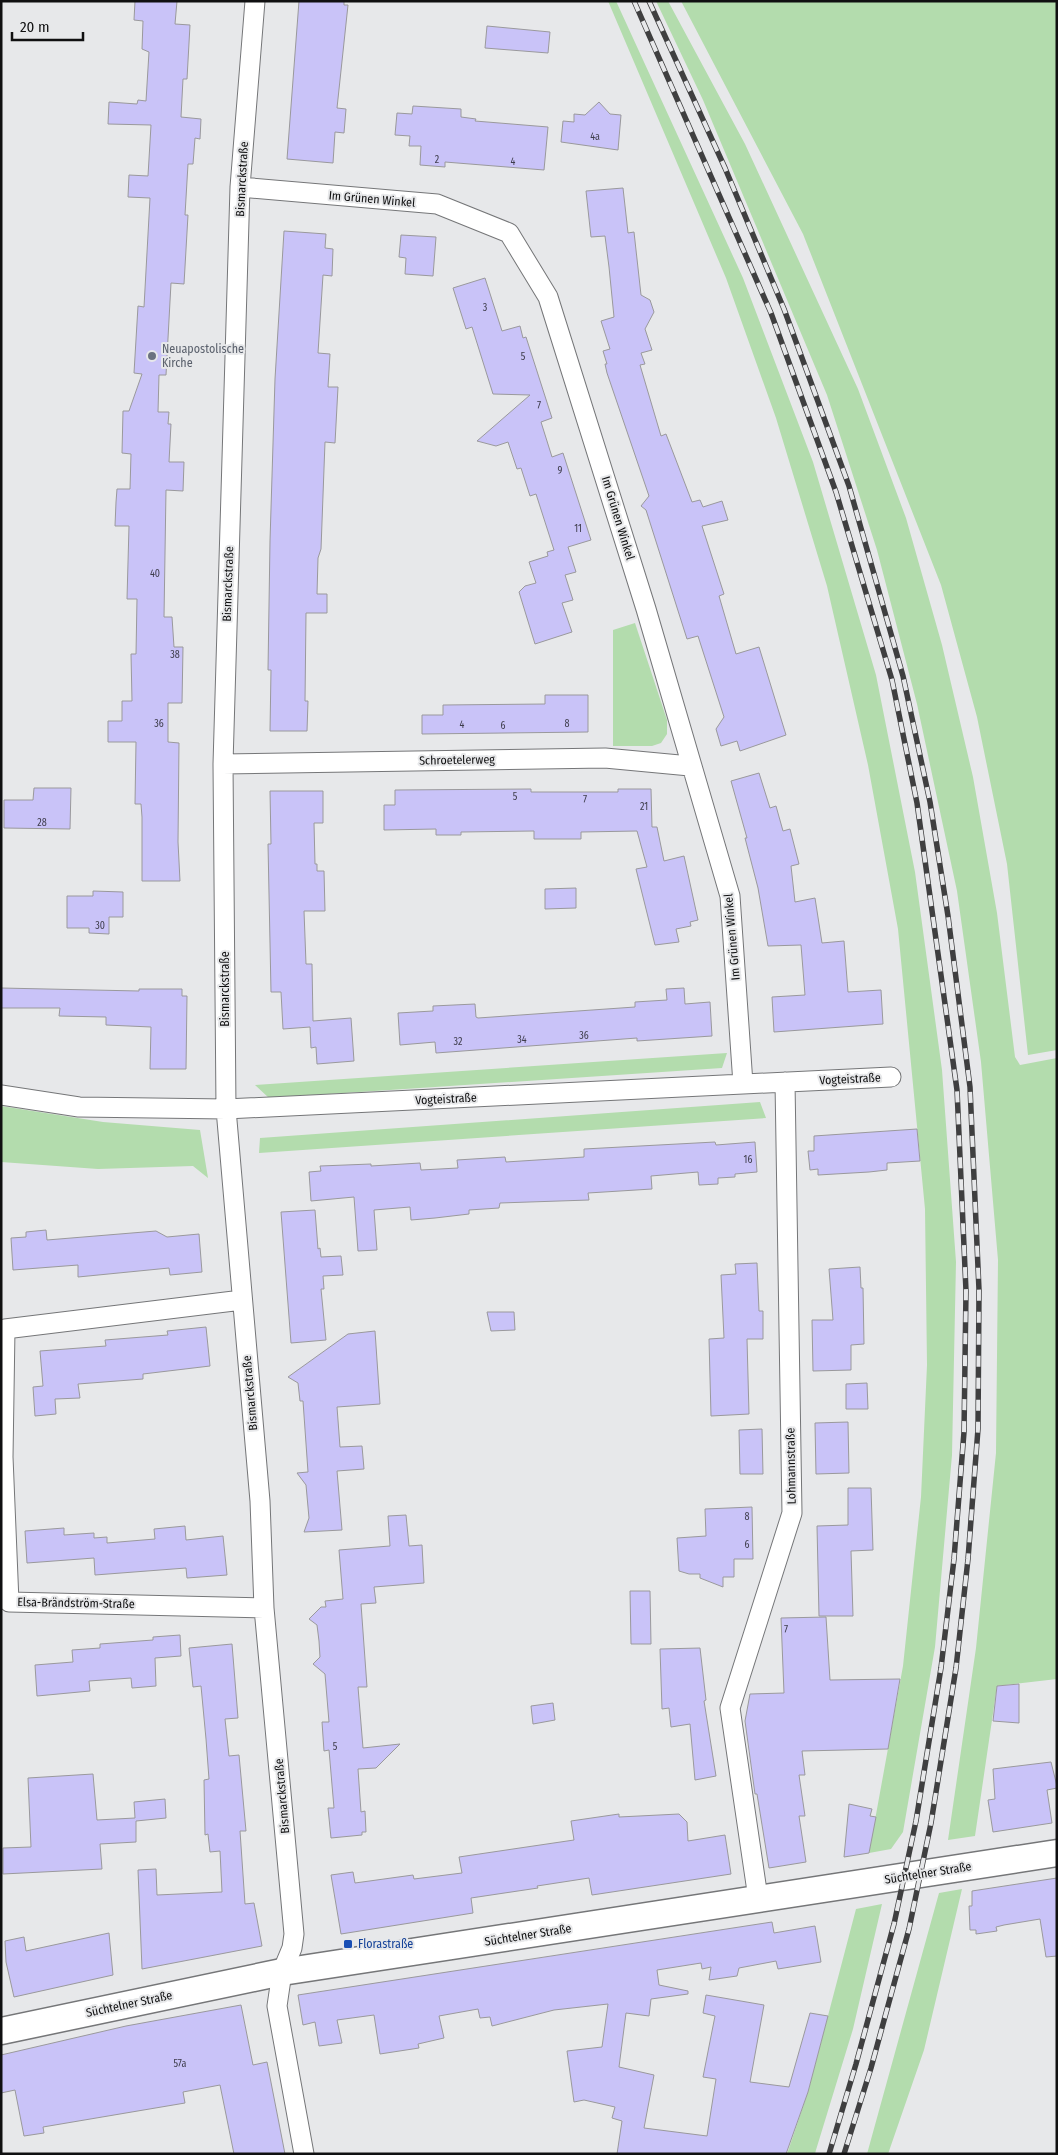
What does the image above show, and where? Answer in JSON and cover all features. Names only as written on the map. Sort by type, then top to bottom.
[{"type":"main road","name":"Süchtelner Straße","points":[[1,2031],[282,1972],[1057,1853]]},
{"type":"street","name":"Bismarckstraße","points":[[255,1],[240,188],[223,764],[226,1110],[260,1501],[264,1608],[294,1934],[292,1948],[282,1972]]},
{"type":"street","name":"Im Grünen Winkel","points":[[240,188],[437,204],[509,233],[548,297],[646,609],[690,766],[730,896],[743,1084]]},
{"type":"street","name":"Schroetelerweg","points":[[223,764],[604,758],[690,766]]},
{"type":"street","name":"Vogteistraße","points":[[1,1095],[79,1107],[226,1110],[891,1077]]},
{"type":"street","name":"Lohmannstraße","points":[[758,1898],[730,1708],[792,1513],[785,1082]]},
{"type":"street","name":"Elsa-Brändström-Straße","points":[[242,1300],[5,1328],[3,1457],[9,1602],[264,1608]]},
{"type":"street","points":[[282,1972],[277,2006],[304,2154]]},
{"type":"green space","points":[[608,1],[616,1],[743,278],[813,462],[876,675],[915,872],[942,1070],[956,1262],[952,1455],[935,1647],[903,1832],[891,1849],[869,1853],[903,1666],[921,1497],[927,1365],[925,1209],[898,929],[868,765],[827,586],[776,418],[726,278]]},
{"type":"green space","points":[[656,1],[668,1],[745,144],[858,389],[906,518],[942,645],[973,777],[997,913],[1015,1057],[1020,1065],[1057,1058],[1057,1679],[997,1686],[975,1836],[948,1840],[976,1648],[996,1453],[998,1260],[981,1062],[957,891],[917,704],[877,550],[827,395],[703,100]]},
{"type":"green space","points":[[681,1],[1057,1],[1057,1050],[1028,1055],[1007,864],[977,717],[941,585],[803,234]]},
{"type":"green space","points":[[635,623],[667,720],[667,734],[661,743],[652,746],[613,746],[613,630]]},
{"type":"green space","points":[[727,1053],[722,1068],[269,1098],[255,1085]]},
{"type":"green space","points":[[760,1102],[766,1118],[259,1153],[260,1138]]},
{"type":"green space","points":[[1,1106],[103,1122],[200,1130],[208,1178],[193,1166],[98,1169],[1,1162]]},
{"type":"green space","points":[[962,1889],[924,2050],[888,2154],[867,2154],[939,1893]]},
{"type":"green space","points":[[882,1904],[853,2029],[815,2154],[787,2154],[808,2092],[856,1909]]},
{"type":"building","points":[[135,1],[177,1],[175,24],[190,25],[187,79],[183,79],[181,117],[201,119],[200,139],[195,138],[193,164],[188,164],[185,215],[188,215],[184,284],[171,283],[166,375],[159,375],[158,412],[169,412],[168,424],[171,424],[169,462],[184,462],[183,491],[166,490],[164,617],[172,617],[174,647],[183,647],[182,703],[168,703],[168,742],[179,743],[178,842],[180,881],[142,881],[141,804],[135,804],[136,742],[108,742],[108,721],[122,721],[122,701],[132,701],[131,654],[136,654],[137,599],[127,599],[129,526],[115,526],[117,489],[130,489],[131,454],[122,453],[123,411],[129,411],[142,374],[134,373],[138,306],[144,307],[150,198],[128,197],[129,175],[148,176],[151,125],[108,124],[109,102],[137,104],[138,100],[146,101],[149,52],[142,49],[143,21],[134,20]]},
{"type":"building","points":[[299,1],[344,1],[344,5],[348,5],[337,108],[346,109],[344,133],[335,132],[333,163],[287,159]]},
{"type":"building","points":[[487,26],[550,32],[548,53],[485,48]]},
{"type":"building","points":[[599,102],[610,114],[621,115],[618,150],[561,142],[563,121],[574,122],[574,114],[585,115]]},
{"type":"building","points":[[413,106],[461,109],[461,117],[476,119],[475,121],[548,127],[544,170],[445,162],[445,167],[420,165],[421,146],[409,146],[410,136],[395,135],[397,113],[412,114]]},
{"type":"building","points":[[623,188],[628,233],[634,232],[641,295],[650,300],[654,312],[645,329],[652,350],[641,353],[645,364],[640,365],[661,436],[666,434],[692,502],[700,500],[703,507],[722,501],[728,520],[702,526],[724,594],[719,596],[736,654],[759,647],[786,735],[740,751],[737,741],[721,746],[716,729],[724,717],[698,636],[687,639],[646,510],[641,506],[649,496],[605,364],[607,364],[603,351],[610,349],[601,321],[614,317],[609,267],[605,236],[591,237],[586,191]]},
{"type":"building","points":[[284,231],[326,234],[325,248],[333,249],[332,276],[323,275],[318,353],[330,354],[328,387],[338,387],[335,443],[325,442],[321,549],[318,558],[317,594],[327,594],[327,613],[306,613],[305,701],[308,701],[307,731],[270,731],[271,670],[268,670],[270,541],[275,379]]},
{"type":"building","points":[[401,235],[436,237],[433,276],[405,274],[406,258],[399,257]]},
{"type":"building","points":[[485,278],[502,331],[520,326],[523,338],[526,337],[552,418],[541,422],[552,457],[563,453],[591,540],[568,547],[576,572],[565,575],[573,600],[562,603],[572,632],[535,644],[519,592],[525,586],[536,583],[529,562],[548,556],[547,552],[554,550],[536,494],[530,496],[521,468],[517,469],[508,442],[496,446],[477,441],[530,395],[493,394],[472,327],[466,329],[453,288]]},
{"type":"building","points":[[545,695],[588,695],[588,732],[422,734],[422,715],[443,715],[443,705],[545,704]]},
{"type":"building","points":[[759,773],[770,808],[776,806],[783,831],[790,829],[799,864],[791,866],[795,902],[815,898],[822,943],[844,941],[848,992],[881,990],[883,1024],[774,1032],[772,997],[805,995],[801,945],[768,946],[758,888],[745,838],[747,838],[731,781]]},
{"type":"building","points":[[34,788],[71,788],[70,829],[4,828],[4,800],[33,800]]},
{"type":"building","points":[[531,789],[531,792],[618,792],[618,789],[651,789],[652,827],[657,827],[664,861],[684,856],[698,920],[690,922],[691,926],[676,929],[679,942],[655,945],[636,869],[647,867],[637,831],[581,832],[581,839],[534,839],[534,831],[461,832],[461,835],[436,835],[436,829],[384,830],[384,805],[395,805],[395,790]]},
{"type":"building","points":[[270,791],[323,791],[323,823],[314,823],[315,864],[317,864],[317,871],[324,871],[325,911],[304,911],[306,964],[312,964],[313,1021],[351,1018],[354,1061],[317,1064],[316,1047],[311,1048],[310,1027],[283,1029],[281,992],[271,992],[268,844],[271,844]]},
{"type":"building","points":[[576,888],[576,908],[545,909],[545,889]]},
{"type":"building","points":[[93,891],[123,892],[123,917],[109,917],[109,934],[89,933],[89,928],[67,928],[67,896],[93,896]]},
{"type":"building","points":[[1,988],[139,991],[139,989],[182,989],[182,996],[187,996],[186,1069],[150,1069],[151,1027],[106,1025],[106,1017],[59,1016],[60,1008],[1,1008]]},
{"type":"building","points":[[684,988],[685,1004],[710,1002],[712,1036],[637,1041],[637,1038],[436,1053],[435,1042],[400,1045],[398,1013],[433,1011],[433,1006],[475,1004],[476,1017],[478,1018],[635,1007],[635,1002],[667,1000],[666,989]]},
{"type":"building","points":[[917,1129],[920,1161],[887,1163],[887,1170],[869,1172],[818,1175],[818,1169],[810,1170],[808,1151],[814,1151],[814,1136]]},
{"type":"building","points":[[715,1142],[716,1145],[755,1142],[757,1172],[735,1174],[735,1177],[718,1178],[718,1184],[699,1185],[698,1172],[651,1176],[652,1189],[588,1193],[589,1200],[500,1203],[499,1208],[469,1210],[469,1214],[435,1218],[411,1220],[410,1207],[374,1210],[377,1250],[358,1251],[354,1197],[311,1201],[309,1172],[321,1171],[320,1166],[371,1164],[371,1166],[420,1163],[421,1170],[458,1168],[457,1160],[505,1157],[506,1162],[584,1157],[584,1149]]},
{"type":"building","points":[[315,1210],[318,1249],[320,1248],[321,1257],[341,1256],[343,1275],[323,1276],[324,1289],[321,1289],[326,1340],[291,1343],[281,1212]]},
{"type":"building","points":[[46,1230],[47,1240],[156,1231],[167,1237],[199,1234],[202,1272],[170,1275],[169,1268],[78,1277],[78,1265],[13,1270],[11,1238],[26,1237],[26,1232]]},
{"type":"building","points":[[757,1263],[759,1311],[763,1311],[763,1339],[747,1339],[749,1414],[711,1416],[709,1339],[724,1338],[721,1275],[736,1274],[735,1264]]},
{"type":"building","points":[[860,1267],[861,1288],[863,1288],[864,1344],[851,1345],[851,1370],[813,1371],[812,1320],[833,1320],[829,1269]]},
{"type":"building","points":[[487,1312],[514,1312],[515,1330],[491,1331]]},
{"type":"building","points":[[206,1327],[210,1366],[143,1374],[143,1379],[78,1384],[80,1398],[55,1399],[56,1414],[35,1416],[33,1387],[43,1386],[40,1351],[106,1346],[105,1340],[168,1335],[167,1331]]},
{"type":"building","points":[[375,1331],[380,1404],[337,1407],[340,1447],[362,1446],[364,1469],[337,1471],[342,1530],[304,1532],[309,1518],[306,1485],[297,1473],[308,1472],[303,1401],[300,1401],[298,1383],[288,1377],[348,1334]]},
{"type":"building","points":[[867,1383],[868,1409],[846,1409],[846,1384]]},
{"type":"building","points":[[848,1422],[849,1473],[816,1474],[815,1423]]},
{"type":"building","points":[[762,1429],[763,1474],[740,1474],[739,1430]]},
{"type":"building","points":[[848,1488],[871,1488],[873,1550],[851,1551],[853,1616],[819,1616],[817,1526],[848,1525]]},
{"type":"building","points":[[752,1507],[753,1559],[734,1559],[734,1577],[723,1577],[723,1587],[700,1578],[700,1574],[689,1574],[679,1571],[677,1538],[706,1536],[705,1509]]},
{"type":"building","points":[[406,1515],[409,1546],[422,1545],[424,1583],[374,1587],[376,1603],[361,1604],[367,1687],[358,1687],[363,1748],[400,1744],[376,1768],[358,1769],[361,1812],[365,1811],[366,1832],[362,1832],[362,1835],[331,1838],[328,1808],[334,1808],[329,1750],[324,1751],[322,1722],[329,1722],[325,1674],[313,1664],[320,1657],[319,1641],[317,1625],[309,1619],[321,1607],[326,1607],[325,1601],[343,1599],[339,1550],[390,1546],[388,1516]]},
{"type":"building","points":[[185,1526],[186,1540],[223,1536],[227,1575],[187,1578],[186,1568],[95,1575],[94,1558],[27,1563],[25,1531],[64,1528],[64,1535],[94,1533],[94,1538],[107,1537],[107,1543],[155,1539],[154,1529]]},
{"type":"building","points":[[630,1591],[650,1591],[651,1644],[631,1644]]},
{"type":"building","points":[[826,1617],[830,1680],[900,1679],[888,1749],[802,1751],[805,1775],[799,1775],[805,1816],[799,1816],[806,1862],[769,1868],[757,1794],[755,1794],[745,1721],[750,1694],[784,1693],[781,1618]]},
{"type":"building","points":[[180,1635],[181,1656],[155,1658],[156,1686],[132,1688],[131,1678],[89,1681],[90,1691],[37,1696],[35,1665],[73,1662],[72,1650],[100,1648],[100,1644],[153,1640],[153,1637]]},
{"type":"building","points":[[232,1644],[238,1718],[225,1719],[229,1756],[239,1755],[246,1831],[240,1831],[245,1904],[254,1903],[262,1946],[142,1969],[138,1870],[156,1869],[157,1895],[222,1892],[220,1851],[210,1852],[208,1834],[205,1835],[204,1780],[209,1779],[206,1739],[201,1686],[193,1687],[189,1648]]},
{"type":"building","points":[[700,1648],[706,1700],[704,1701],[716,1776],[695,1780],[690,1724],[671,1727],[669,1708],[662,1709],[660,1649]]},
{"type":"building","points":[[1019,1684],[1019,1723],[993,1721],[997,1686]]},
{"type":"building","points":[[553,1703],[555,1720],[533,1724],[531,1706]]},
{"type":"building","points":[[1051,1762],[1057,1786],[1057,1788],[1047,1790],[1052,1823],[993,1832],[988,1800],[995,1799],[993,1769]]},
{"type":"building","points":[[93,1774],[97,1820],[135,1818],[134,1802],[165,1799],[166,1818],[136,1821],[136,1842],[100,1844],[102,1869],[3,1874],[3,1848],[31,1847],[28,1778]]},
{"type":"building","points":[[849,1804],[872,1809],[870,1816],[876,1817],[869,1853],[844,1857]]},
{"type":"building","points":[[619,1814],[619,1817],[679,1814],[687,1822],[688,1841],[725,1835],[731,1874],[592,1895],[589,1878],[537,1886],[538,1888],[471,1898],[473,1913],[341,1934],[331,1875],[353,1872],[355,1883],[413,1875],[414,1879],[462,1873],[459,1857],[574,1840],[571,1821]]},
{"type":"building","points":[[1057,1878],[1057,1956],[1046,1957],[1040,1919],[996,1927],[997,1931],[976,1934],[976,1930],[970,1930],[969,1906],[972,1906],[972,1891]]},
{"type":"building","points":[[772,1922],[774,1933],[815,1926],[821,1962],[778,1969],[776,1961],[739,1968],[737,1976],[709,1980],[711,1967],[702,1969],[701,1963],[657,1970],[659,1985],[688,1991],[688,1994],[651,1999],[649,2016],[626,2013],[619,2067],[654,2075],[644,2128],[707,2136],[716,2079],[703,2077],[715,2016],[703,2013],[706,1995],[764,2005],[750,2082],[789,2087],[810,2013],[828,2016],[808,2092],[786,2154],[617,2154],[622,2121],[612,2118],[615,2107],[584,2100],[574,2102],[567,2051],[602,2047],[608,2004],[554,2010],[492,2026],[490,2017],[480,2018],[478,2009],[439,2016],[444,2038],[418,2044],[419,2048],[380,2054],[374,2015],[337,2020],[342,2043],[319,2046],[315,2022],[303,2025],[298,1995]]},
{"type":"building","points":[[109,1933],[113,1975],[14,1997],[6,1962],[5,1941],[24,1937],[26,1951]]},
{"type":"building","points":[[241,2005],[253,2065],[267,2062],[285,2154],[234,2154],[220,2085],[183,2092],[185,2103],[43,2127],[44,2133],[24,2136],[15,2090],[1,2093],[1,2055],[126,2026]]},
{"type":"railway","points":[[634,1],[771,313],[836,492],[892,680],[917,803],[957,1090],[966,1291],[964,1432],[954,1559],[941,1668],[916,1821],[894,1924],[856,2064],[829,2154]]},
{"type":"railway","points":[[649,1],[725,168],[784,309],[849,486],[903,676],[930,802],[948,916],[970,1087],[979,1290],[978,1429],[968,1559],[956,1668],[931,1823],[909,1929],[871,2068],[844,2154]]},
{"type":"place","name":"Neuapostolische Kirche","points":[[152,356]]},
{"type":"place","name":"Florastraße","points":[[348,1944]]}]
